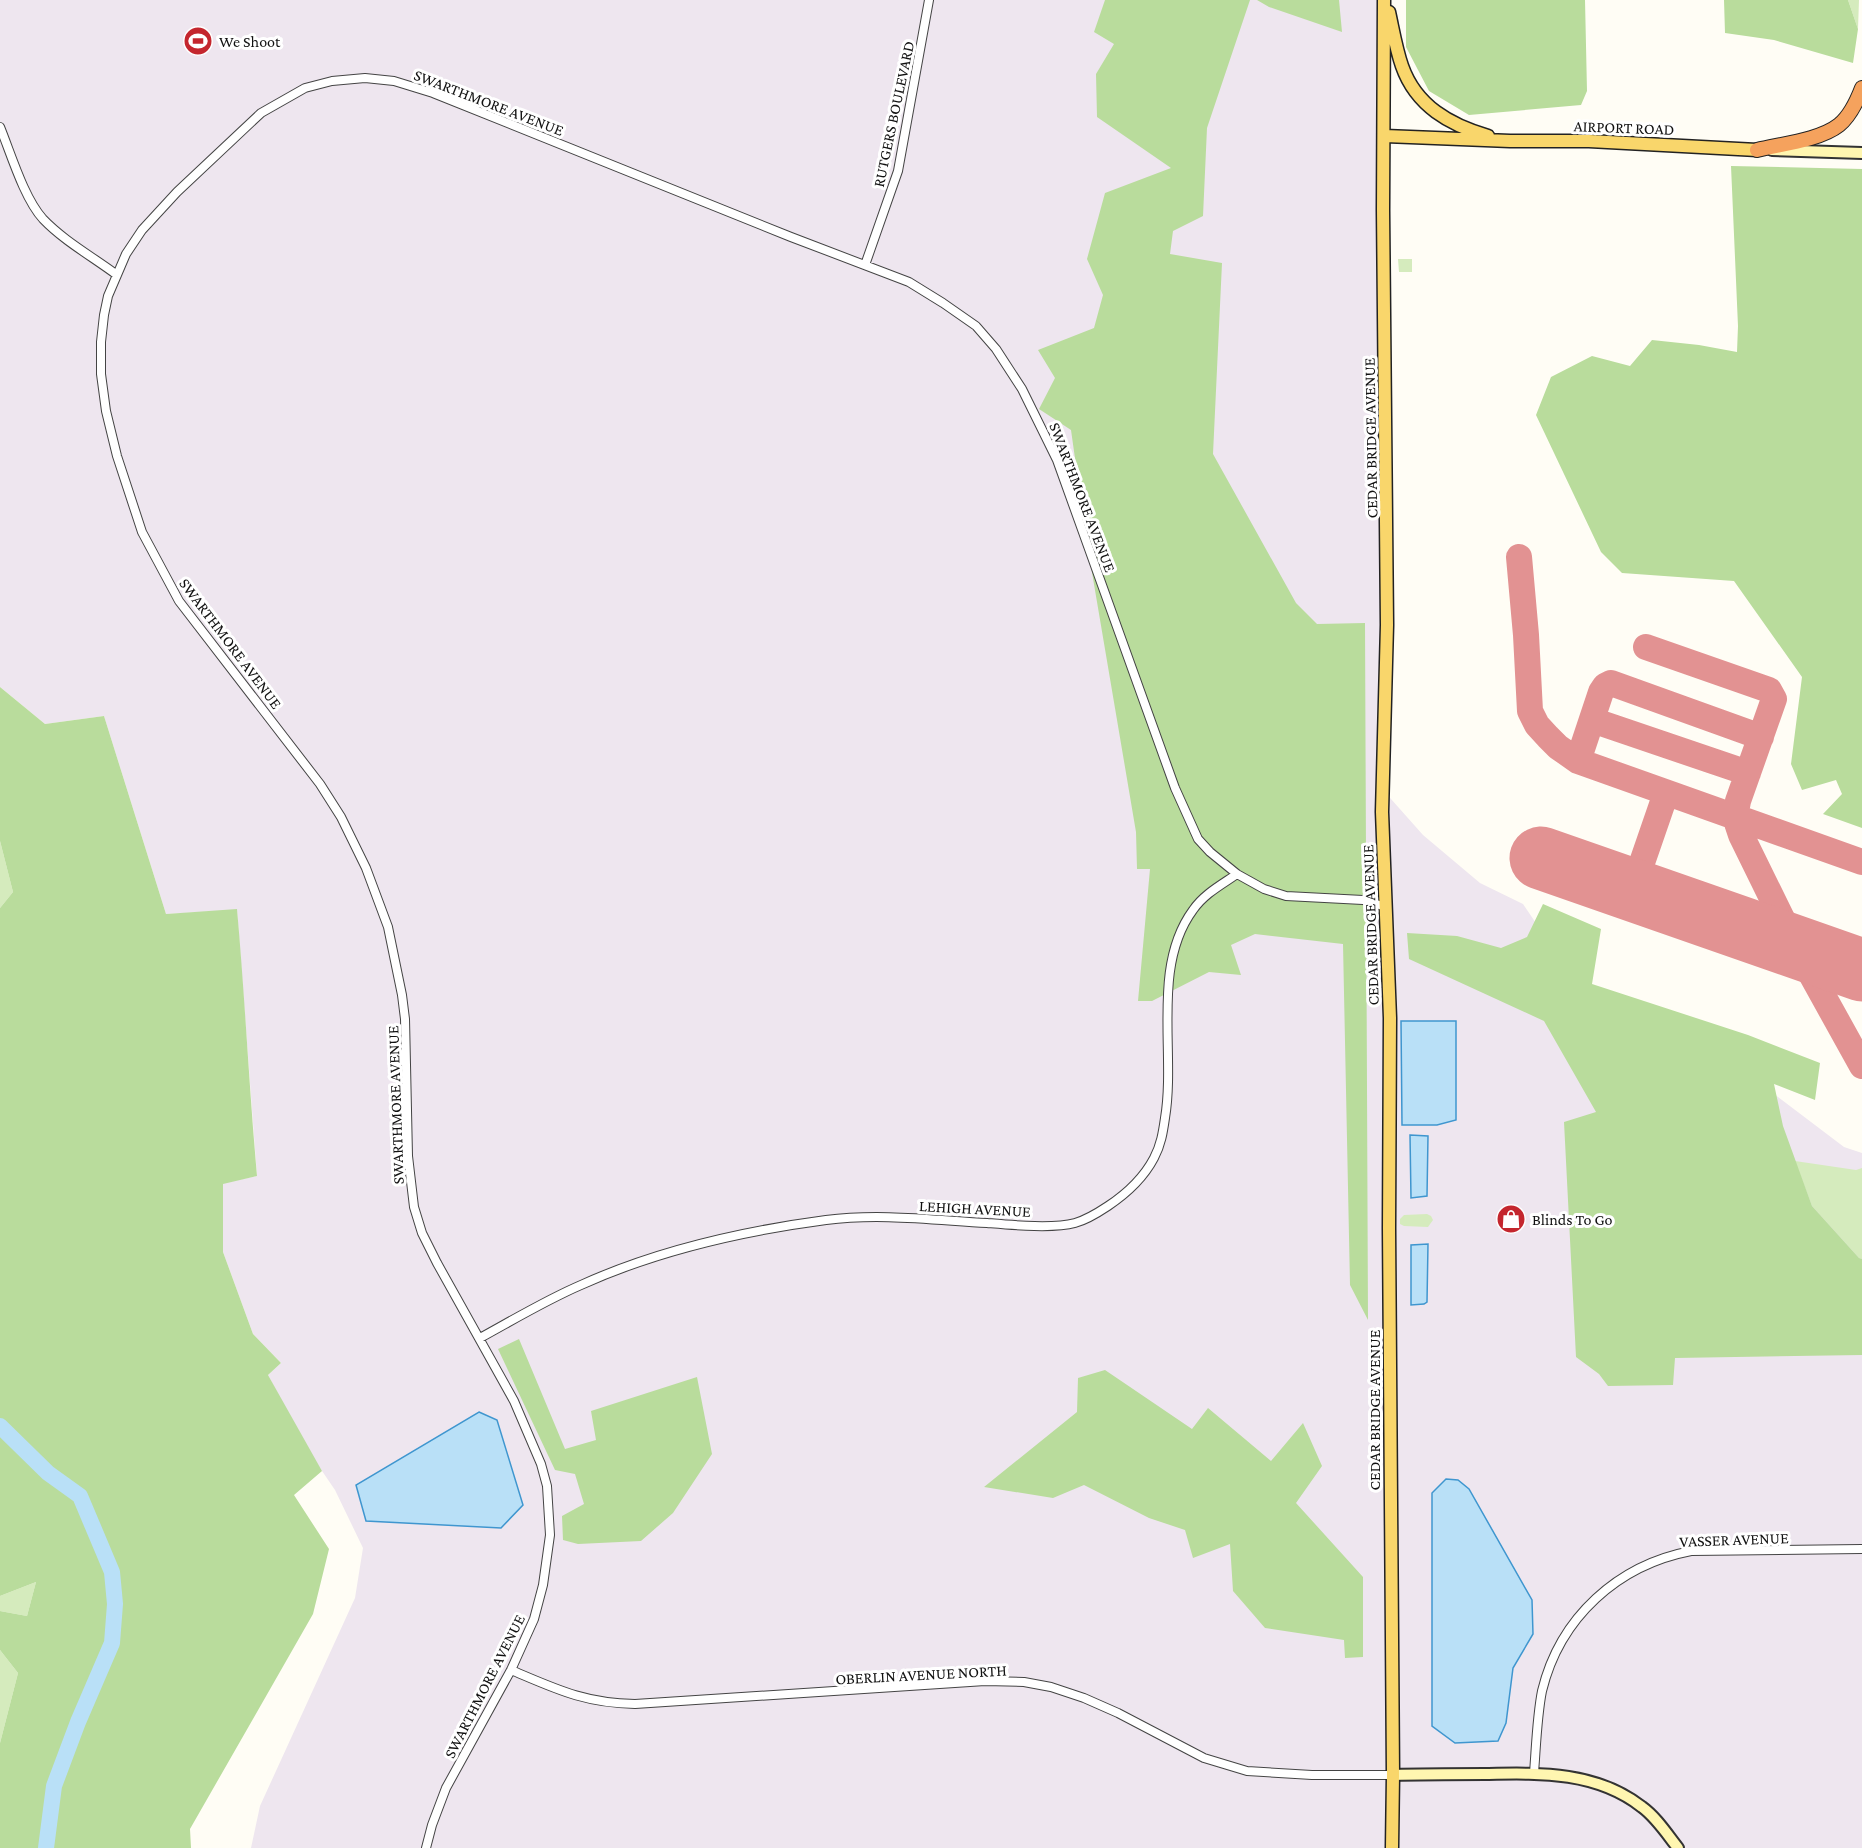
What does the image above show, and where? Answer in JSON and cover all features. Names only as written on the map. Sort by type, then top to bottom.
[{"type":"highway","points":[[1757,150],[1812,139],[1839,125],[1847,116],[1862,88]]},
{"type":"main road","name":"CEDAR BRIDGE AVENUE","points":[[1386,0],[1383,222],[1387,625],[1382,812],[1389,1018],[1392,1848]]},
{"type":"main road","points":[[1386,0],[1402,68],[1421,99],[1436,113],[1463,129],[1510,141]]},
{"type":"main road","name":"AIRPORT ROAD","points":[[1385,136],[1510,141],[1589,141],[1757,150]]},
{"type":"street","name":"RUTGERS BOULEVARD","points":[[865,265],[898,171],[929,0]]},
{"type":"street","name":"SWARTHMORE AVENUE","points":[[426,1848],[446,1788],[511,1670],[534,1619],[543,1585],[550,1535],[547,1486],[530,1437],[514,1401],[422,1233],[414,1207],[408,1156],[405,1019],[402,995],[388,927],[366,868],[341,817],[320,784],[179,601],[141,532],[133,511],[106,411],[101,374],[104,315],[108,296],[126,254],[142,230],[169,200],[261,113],[305,88],[332,81],[365,78],[394,81],[433,93],[909,282],[976,326],[996,349],[1022,389],[1057,460],[1175,788],[1198,838],[1210,852],[1237,874],[1264,889],[1286,896],[1363,900],[1386,907]]},
{"type":"street","points":[[0,127],[30,199],[42,218],[58,233],[117,274]]},
{"type":"street","name":"AIRPORT ROAD","points":[[1757,150],[1862,153]]},
{"type":"street","name":"LEHIGH AVENUE","points":[[480,1338],[581,1285],[620,1269],[658,1256],[733,1236],[829,1220],[855,1219],[917,1218],[1010,1225],[1052,1225],[1076,1223],[1106,1208],[1138,1180],[1154,1158],[1162,1138],[1167,1103],[1170,969],[1182,927],[1193,909],[1208,894],[1237,874]]},
{"type":"street","name":"VASSER AVENUE","points":[[1534,1773],[1542,1692],[1550,1666],[1564,1636],[1578,1616],[1614,1582],[1652,1561],[1691,1551],[1862,1549]]},
{"type":"street","name":"OBERLIN AVENUE NORTH","points":[[511,1670],[568,1694],[608,1704],[986,1681],[1024,1682],[1051,1687],[1084,1698],[1204,1758],[1247,1771],[1312,1775],[1393,1775]]},
{"type":"street","points":[[1393,1775],[1534,1773],[1570,1777],[1601,1784],[1644,1808],[1678,1848]]},
{"type":"shaded area","points":[[0,0],[1384,0],[1383,790],[1423,835],[1480,883],[1523,904],[1563,963],[1614,1010],[1761,1084],[1844,1147],[1862,1153],[1862,1848],[251,1848],[260,1806],[355,1598],[363,1548],[335,1490],[305,1446],[268,1375],[281,1363],[253,1334],[223,1252],[223,1183],[257,1176],[237,910],[166,914],[104,716],[45,724],[0,687]]},
{"type":"green space","points":[[1105,0],[1250,0],[1207,128],[1203,216],[1173,231],[1170,254],[1222,263],[1213,454],[1296,603],[1317,624],[1365,623],[1368,1320],[1350,1285],[1343,944],[1255,934],[1231,945],[1241,975],[1209,972],[1152,1001],[1138,1001],[1150,869],[1137,869],[1136,832],[1087,543],[1071,430],[1039,409],[1055,378],[1038,350],[1094,328],[1103,295],[1087,259],[1105,193],[1171,168],[1097,117],[1096,74],[1114,44],[1094,32]]},
{"type":"green space","points":[[1257,0],[1339,0],[1342,32],[1269,7]]},
{"type":"green space","points":[[1406,0],[1585,0],[1587,91],[1581,105],[1469,115],[1429,91],[1406,47]]},
{"type":"green space","points":[[1724,0],[1848,0],[1858,29],[1853,63],[1774,40],[1725,33]]},
{"type":"green space","points":[[1848,0],[1859,0],[1858,29]]},
{"type":"green space","points":[[1731,166],[1862,169],[1862,828],[1823,814],[1842,794],[1836,780],[1802,790],[1791,764],[1802,677],[1734,581],[1622,573],[1601,552],[1536,415],[1551,377],[1592,356],[1630,366],[1652,340],[1737,352],[1738,326]]},
{"type":"green space","points":[[1398,259],[1412,259],[1412,272],[1399,272]]},
{"type":"green space","points":[[0,687],[45,724],[104,716],[166,914],[237,909],[257,1176],[223,1184],[223,1252],[253,1334],[281,1363],[268,1375],[322,1471],[294,1495],[329,1549],[313,1614],[190,1829],[191,1848],[0,1848],[0,1743],[18,1673],[0,1650],[0,1611],[27,1616],[36,1582],[0,1596],[0,908],[13,892],[0,841]]},
{"type":"green space","points":[[0,841],[13,892],[0,908]]},
{"type":"green space","points":[[1543,904],[1601,929],[1592,984],[1748,1035],[1820,1063],[1815,1100],[1774,1084],[1783,1126],[1812,1206],[1862,1259],[1862,1355],[1675,1358],[1673,1385],[1608,1386],[1599,1374],[1576,1357],[1564,1122],[1596,1112],[1544,1021],[1409,959],[1407,933],[1457,936],[1501,948],[1527,937]]},
{"type":"green space","points":[[1795,1161],[1856,1170],[1862,1168],[1862,1259],[1812,1206]]},
{"type":"green space","points":[[1427,1214],[1433,1220],[1428,1227],[1400,1224],[1400,1219],[1404,1215]]},
{"type":"green space","points":[[519,1339],[565,1449],[596,1440],[591,1411],[697,1377],[712,1454],[673,1513],[641,1541],[578,1544],[563,1540],[562,1516],[584,1504],[575,1474],[555,1470],[498,1349]]},
{"type":"green space","points":[[1105,1370],[1192,1429],[1208,1408],[1271,1461],[1303,1423],[1322,1466],[1296,1503],[1363,1577],[1363,1657],[1345,1658],[1344,1640],[1265,1628],[1233,1591],[1230,1544],[1193,1558],[1185,1530],[1149,1518],[1084,1485],[1053,1498],[984,1487],[1077,1412],[1078,1378]]},
{"type":"green space","points":[[36,1582],[27,1616],[0,1611],[0,1596]]},
{"type":"green space","points":[[0,1650],[18,1673],[0,1743]]},
{"type":"water","points":[[1401,1021],[1456,1021],[1456,1120],[1437,1125],[1402,1125]]},
{"type":"water","points":[[1410,1135],[1428,1136],[1427,1196],[1411,1198]]},
{"type":"water","points":[[1428,1244],[1427,1302],[1411,1305],[1411,1245]]},
{"type":"water","points":[[479,1412],[497,1420],[523,1505],[501,1528],[366,1521],[356,1485]]},
{"type":"water","points":[[1446,1479],[1458,1480],[1469,1489],[1532,1600],[1533,1634],[1513,1668],[1506,1723],[1498,1741],[1455,1743],[1432,1726],[1432,1493]]},
{"type":"waterway","points":[[0,1426],[48,1473],[80,1496],[112,1572],[115,1604],[112,1643],[78,1722],[54,1786],[46,1848]]},
{"type":"taxiway","points":[[1519,557],[1530,711],[1537,725],[1558,747],[1578,761],[1862,862]]},
{"type":"taxiway","points":[[1646,647],[1769,690],[1774,699],[1738,801],[1735,817],[1741,835],[1796,947],[1862,1066]]},
{"type":"taxiway","points":[[1578,761],[1601,692],[1611,683],[1761,737]]},
{"type":"taxiway","points":[[1592,720],[1748,773]]},
{"type":"taxiway","points":[[1642,893],[1636,880],[1666,793]]},
{"type":"runway","points":[[1541,858],[1862,970]]},
{"type":"place","name":"We Shoot","points":[[198,41]]},
{"type":"place","name":"Blinds To Go","points":[[1511,1219]]}]
